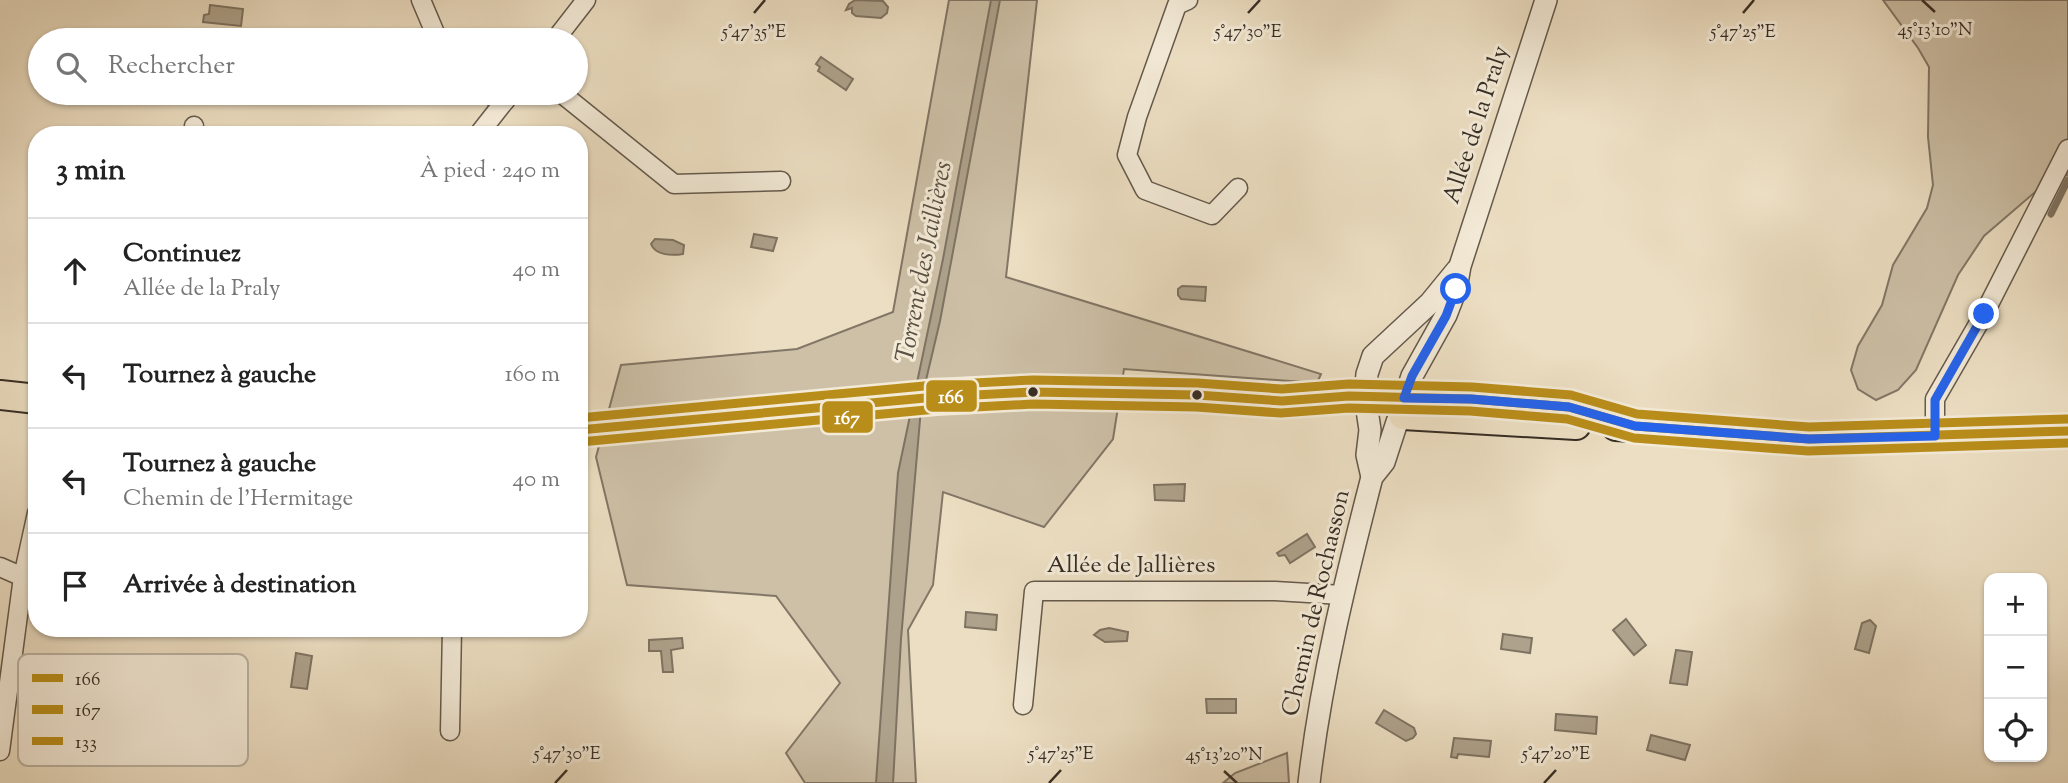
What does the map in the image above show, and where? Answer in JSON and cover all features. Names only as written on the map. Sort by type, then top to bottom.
[{"type":"main road","points":[[588,428],[919,399],[1033,392],[1091,392],[1401,406],[1567,425],[1635,426],[1809,439],[2068,431]]},
{"type":"main road","points":[[0,395],[28,398]]},
{"type":"street","points":[[421,0],[433,28]]},
{"type":"street","points":[[564,28],[586,0]]},
{"type":"street","points":[[1188,0],[1177,5],[1137,117],[1127,155],[1145,190],[1212,215],[1238,188]]},
{"type":"street","name":"Allée de la Praly","points":[[1401,406],[1428,345],[1446,316],[1456,289],[1460,266],[1540,1]]},
{"type":"street","points":[[485,126],[502,105]]},
{"type":"street","points":[[576,105],[674,184],[780,181]]},
{"type":"street","points":[[1935,436],[1935,400],[1984,314],[2068,149]]},
{"type":"street","name":"Allée de la Praly","points":[[1366,405],[1367,374],[1373,356],[1430,303],[1460,266]]},
{"type":"street","points":[[1400,331],[1413,329],[1423,336],[1428,345]]},
{"type":"street","name":"Chemin de Rochasson","points":[[1366,405],[1370,430],[1367,456],[1372,477]]},
{"type":"street","name":"Chemin de Rochasson","points":[[1309,783],[1316,724],[1342,595],[1372,477],[1384,462],[1401,406]]},
{"type":"street","points":[[0,751],[28,555]]},
{"type":"street","points":[[0,567],[23,578]]},
{"type":"street","name":"Allée de Jallières","points":[[1023,705],[1034,591],[1275,591],[1342,595]]},
{"type":"street","points":[[450,732],[452,637]]},
{"type":"shaded area","points":[[855,0],[883,1],[888,7],[887,13],[881,18],[856,16],[852,13],[852,8],[846,10]]},
{"type":"shaded area","points":[[949,0],[1037,0],[1006,277],[1321,374],[1317,383],[1124,369],[1113,439],[1044,527],[943,492],[933,585],[908,630],[916,783],[805,783],[786,753],[840,683],[776,596],[627,585],[596,457],[621,365],[797,349],[893,312]]},
{"type":"shaded area","points":[[991,0],[1000,0],[940,321],[922,397],[901,639],[893,783],[876,783],[898,473],[943,259]]},
{"type":"shaded area","points":[[1883,0],[2068,0],[2068,175],[2055,175],[1984,236],[1958,275],[1916,370],[1898,390],[1876,400],[1858,389],[1851,370],[1858,346],[1882,305],[1893,265],[1927,208],[1933,185],[1928,137],[1929,67]]},
{"type":"shaded area","points":[[210,5],[243,9],[241,26],[203,22],[204,15],[209,14]]},
{"type":"shaded area","points":[[821,57],[853,79],[846,90],[818,71],[820,67],[816,64]]},
{"type":"shaded area","points":[[754,234],[777,238],[773,251],[751,247]]},
{"type":"shaded area","points":[[655,239],[673,240],[684,245],[683,254],[660,253],[651,244]]},
{"type":"shaded area","points":[[1182,286],[1206,287],[1205,301],[1181,299],[1178,289]]},
{"type":"shaded area","points":[[1185,484],[1184,501],[1155,500],[1154,485]]},
{"type":"shaded area","points":[[1307,534],[1315,547],[1290,563],[1285,555],[1279,556],[1277,553]]},
{"type":"shaded area","points":[[966,612],[997,615],[996,630],[965,627]]},
{"type":"shaded area","points":[[1626,619],[1646,645],[1634,655],[1613,630]]},
{"type":"shaded area","points":[[1870,620],[1876,626],[1869,653],[1855,649],[1862,623]]},
{"type":"shaded area","points":[[1109,628],[1128,632],[1127,641],[1105,642],[1094,635]]},
{"type":"shaded area","points":[[1503,634],[1532,638],[1530,653],[1501,649]]},
{"type":"shaded area","points":[[682,638],[683,648],[671,650],[673,672],[663,672],[661,651],[649,651],[649,640]]},
{"type":"shaded area","points":[[1676,650],[1692,652],[1687,685],[1670,683]]},
{"type":"shaded area","points":[[296,653],[312,656],[307,689],[291,687]]},
{"type":"shaded area","points":[[1206,699],[1236,699],[1236,713],[1207,713]]},
{"type":"shaded area","points":[[1384,710],[1414,728],[1416,734],[1413,738],[1406,741],[1376,723]]},
{"type":"shaded area","points":[[1556,714],[1597,717],[1596,734],[1555,730]]},
{"type":"shaded area","points":[[1651,735],[1690,745],[1685,760],[1647,750]]},
{"type":"shaded area","points":[[1454,738],[1491,741],[1489,757],[1458,754],[1457,758],[1451,757]]},
{"type":"shaded area","points":[[1287,753],[1289,783],[1223,783],[1235,773]]},
{"type":"waterway","points":[[2051,214],[2068,180]]},
{"type":"transit line","name":"133","points":[[588,417],[935,385],[1033,380],[1197,383],[1282,389],[1349,384],[1472,387],[1571,395],[1637,414],[1809,427],[2068,419]]},
{"type":"transit line","name":"166","points":[[588,429],[936,397],[1033,392],[1197,395],[1282,401],[1349,396],[1471,399],[1569,407],[1635,426],[1809,439],[2068,431]]},
{"type":"transit line","name":"167","points":[[588,441],[937,409],[1033,404],[1196,407],[1281,413],[1349,408],[1470,411],[1567,419],[1634,438],[1808,451],[2068,443]]},
{"type":"route","points":[[1456,289],[1446,316],[1412,376],[1404,398],[1471,399],[1569,407],[1635,426],[1809,439],[1935,436],[1935,400],[1984,314]]},
{"type":"water label","name":"Torrent des Jaillières","points":[[925,262]]}]
